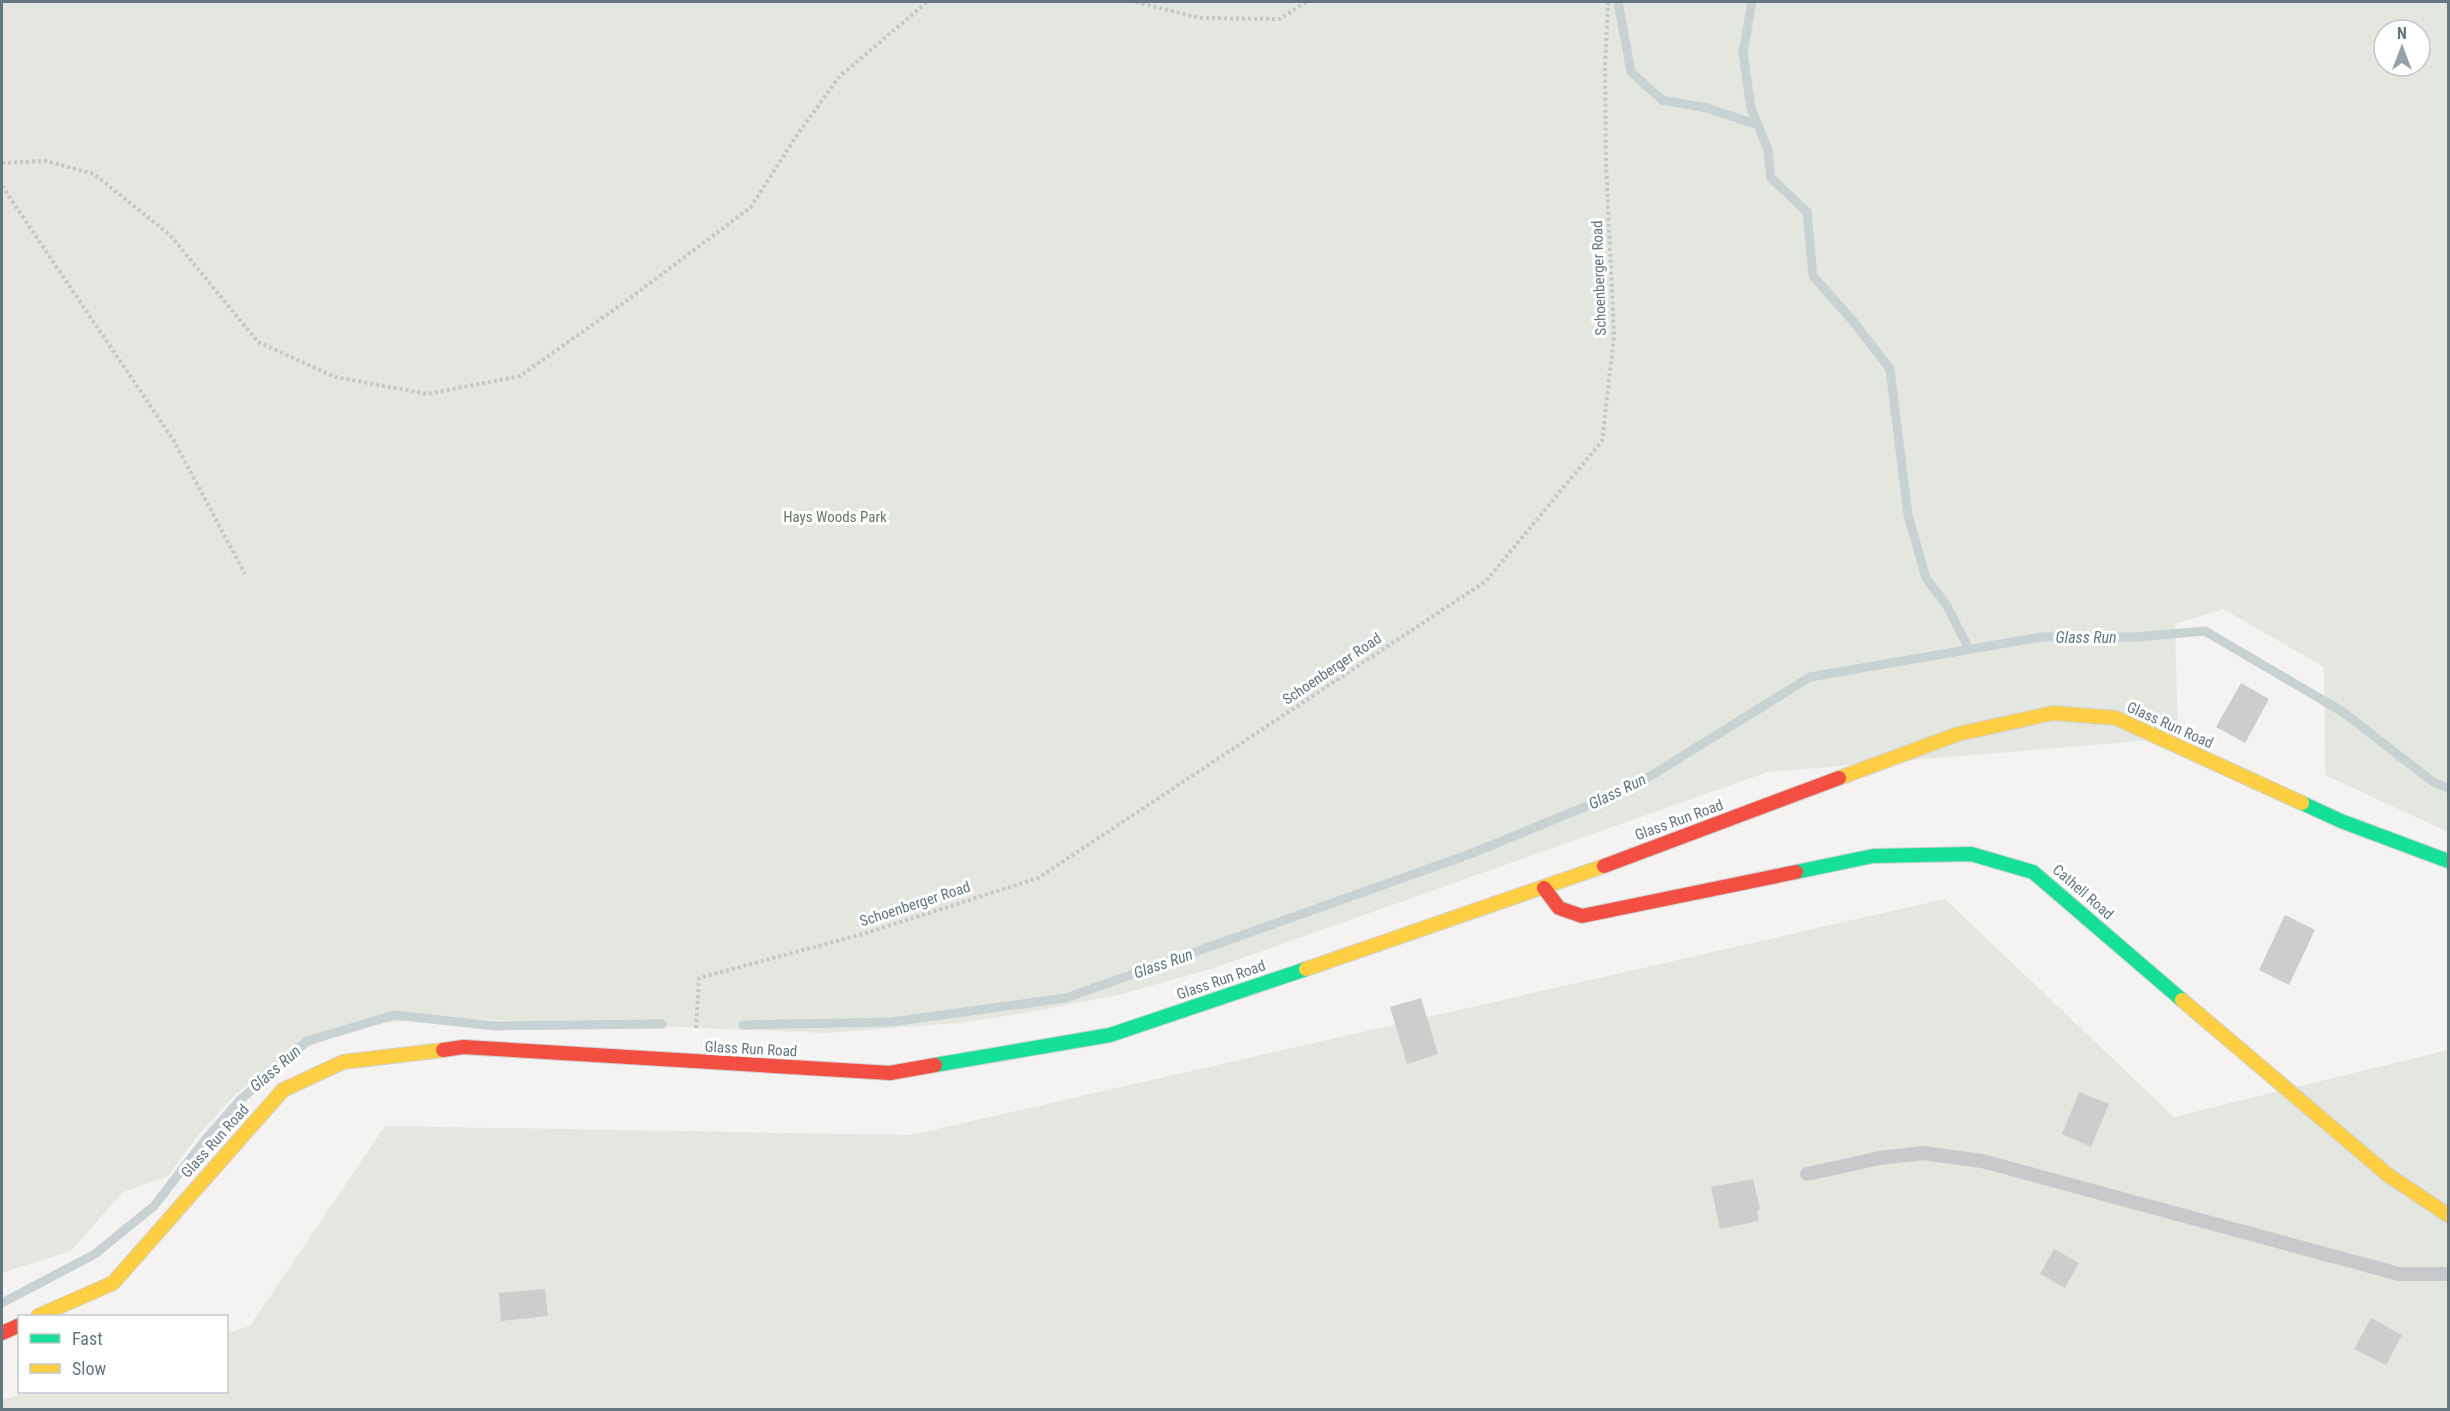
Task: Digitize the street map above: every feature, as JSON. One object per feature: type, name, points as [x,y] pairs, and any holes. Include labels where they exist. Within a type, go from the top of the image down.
[{"type":"main road","name":"Glass Run Road","points":[[42,1315],[113,1283],[283,1090],[343,1062],[463,1047],[890,1073],[1110,1035],[1544,888],[1958,734],[2053,713],[2116,718],[2341,821],[2448,861]]},
{"type":"main road","name":"Cathell Road","points":[[1544,888],[1559,908],[1582,916],[1873,856],[1971,854],[2033,872],[2388,1175],[2448,1215]]},
{"type":"main road","points":[[2,1333],[18,1326]]},
{"type":"lane","points":[[1807,1174],[1880,1158],[1923,1154],[1982,1161],[2399,1274],[2448,1274]]},
{"type":"path","points":[[2,163],[46,161],[94,174],[170,235],[258,342],[335,377],[427,394],[520,376],[629,299],[751,207],[797,135],[839,76],[927,2]]},
{"type":"path","points":[[1136,2],[1200,18],[1280,19],[1306,2]]},
{"type":"path","name":"Schoenberger Road","points":[[693,1062],[699,978],[863,934],[1038,878],[1486,581],[1602,441],[1614,336],[1606,163],[1605,68],[1608,2]]},
{"type":"path","points":[[2,186],[174,441],[245,574]]},
{"type":"green space","name":"Hays Woods Park","points":[[2,2],[2448,2],[2448,832],[2325,775],[2324,667],[2223,609],[2175,624],[2178,738],[1768,772],[1214,968],[1118,995],[1026,1013],[958,1023],[827,1033],[474,1019],[411,1020],[373,1025],[343,1033],[271,1066],[237,1093],[200,1133],[168,1176],[123,1192],[71,1251],[2,1273]]},
{"type":"green space","points":[[1945,899],[2174,1117],[2448,1050],[2448,1409],[2,1410],[2,1400],[26,1393],[228,1393],[228,1333],[250,1326],[385,1126],[911,1135]]},
{"type":"building","points":[[2241,683],[2269,699],[2245,743],[2216,727]]},
{"type":"building","points":[[2285,915],[2315,930],[2289,985],[2259,970]]},
{"type":"building","points":[[1421,998],[1438,1054],[1407,1064],[1390,1007]]},
{"type":"building","points":[[2079,1092],[2109,1104],[2091,1147],[2062,1134]]},
{"type":"building","points":[[1753,1179],[1760,1209],[1757,1210],[1759,1221],[1720,1229],[1711,1187]]},
{"type":"building","points":[[2054,1249],[2079,1263],[2065,1288],[2040,1274]]},
{"type":"building","points":[[545,1289],[548,1316],[501,1321],[499,1293]]},
{"type":"building","points":[[2371,1318],[2402,1335],[2386,1365],[2354,1349]]},
{"type":"waterway","points":[[1618,2],[1631,72],[1662,100],[1707,108],[1758,125]]},
{"type":"waterway","points":[[1752,2],[1743,53],[1751,108],[1768,150],[1771,178],[1807,212],[1813,276],[1853,321],[1890,369],[1908,515],[1926,578],[1947,606],[1969,649]]},
{"type":"waterway","name":"Glass Run","points":[[743,1025],[891,1022],[1066,998],[1470,854],[1631,788],[1810,677],[2041,637],[2136,637],[2205,631],[2343,712],[2433,782],[2448,788]]},
{"type":"waterway","name":"Glass Run","points":[[2,1303],[95,1254],[154,1206],[205,1140],[240,1100],[307,1041],[394,1015],[495,1026],[662,1024]]},
{"type":"traffic: fast","points":[[2302,803],[2341,821],[2448,861]]},
{"type":"traffic: fast","points":[[1796,872],[1873,856],[1971,854],[2033,872],[2182,1000]]},
{"type":"traffic: fast","points":[[935,1065],[1110,1035],[1306,969]]},
{"type":"traffic: slow","points":[[1839,778],[1958,734],[2053,713],[2116,718],[2302,803]]},
{"type":"traffic: slow","points":[[1306,969],[1604,866]]},
{"type":"traffic: slow","points":[[2182,1000],[2388,1175],[2448,1215]]},
{"type":"traffic: slow","points":[[40,1315],[113,1283],[283,1090],[343,1062],[443,1050]]},
{"type":"traffic: jam","points":[[1604,866],[1839,778]]},
{"type":"traffic: jam","points":[[1544,888],[1559,908],[1582,916],[1796,872]]},
{"type":"traffic: jam","points":[[443,1050],[463,1047],[890,1073],[935,1065]]},
{"type":"traffic: jam","points":[[2,1333],[18,1326]]}]
